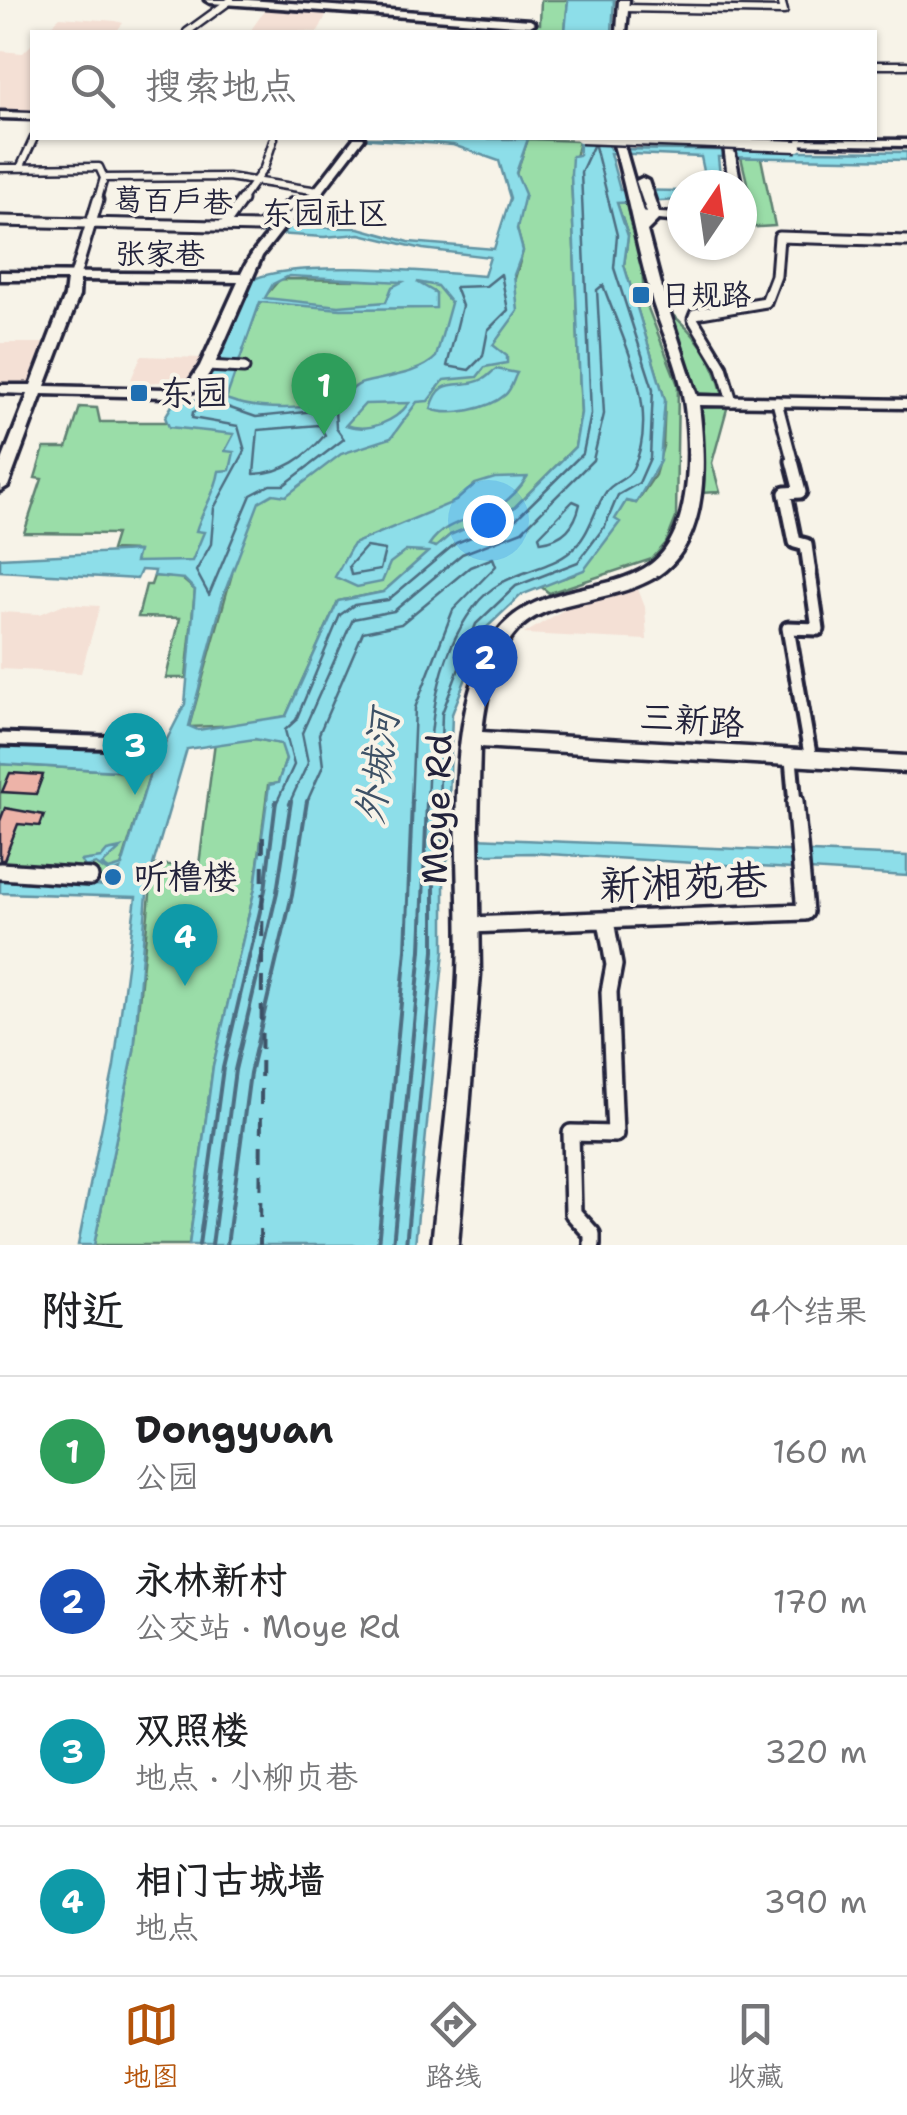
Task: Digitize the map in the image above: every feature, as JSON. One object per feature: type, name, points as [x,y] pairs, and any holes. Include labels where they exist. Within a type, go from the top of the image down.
[{"type":"main road","points":[[210,0],[530,23]]},
{"type":"main road","points":[[622,30],[624,4]]},
{"type":"main road","points":[[387,28],[393,14]]},
{"type":"main road","points":[[0,115],[30,116]]},
{"type":"main road","points":[[0,389],[166,393],[192,387],[212,366],[245,278],[275,231],[318,191],[357,140]]},
{"type":"main road","points":[[654,140],[907,145]]},
{"type":"main road","points":[[695,140],[727,142]]},
{"type":"main road","points":[[727,142],[732,170]]},
{"type":"main road","name":"Moye Rd","points":[[445,1245],[470,925],[472,739],[481,683],[509,624],[536,608],[654,570],[680,544],[691,510],[692,400],[655,288],[645,214],[625,146]]},
{"type":"main road","points":[[645,214],[667,216]]},
{"type":"main road","name":"张家巷","points":[[0,276],[74,280],[245,278]]},
{"type":"main road","points":[[0,486],[33,389],[72,296],[74,280]]},
{"type":"main road","points":[[692,400],[907,404]]},
{"type":"main road","name":"三新路","points":[[472,739],[907,764]]},
{"type":"street","points":[[359,11],[366,0]]},
{"type":"street","points":[[624,4],[784,11],[781,0]]},
{"type":"street","points":[[190,30],[229,1]]},
{"type":"street","points":[[877,65],[907,65]]},
{"type":"street","points":[[20,168],[33,140]]},
{"type":"street","points":[[225,224],[255,182],[273,140]]},
{"type":"street","points":[[0,168],[99,167],[104,178],[74,280]]},
{"type":"street","points":[[104,178],[228,176],[318,191]]},
{"type":"street","name":"葛百户巷","points":[[0,220],[259,227],[293,203],[303,206]]},
{"type":"street","points":[[732,401],[722,367],[694,319],[696,314],[766,302],[776,276],[779,237],[907,242]]},
{"type":"street","points":[[212,366],[242,368]]},
{"type":"street","name":"新湘苑巷","points":[[470,925],[805,912],[796,850],[801,759],[788,628],[818,629],[806,545],[796,542],[784,493],[800,492],[777,402]]},
{"type":"street","points":[[0,739],[123,742]]},
{"type":"street","points":[[0,871],[90,878]]},
{"type":"street","points":[[592,1245],[592,1234],[573,1213],[571,1133],[614,1134],[609,992],[614,965],[606,920]]},
{"type":"shaded area","points":[[269,4],[328,11],[319,30],[251,30]]},
{"type":"shaded area","points":[[60,17],[123,23],[118,30],[46,30]]},
{"type":"shaded area","points":[[30,46],[30,110],[0,112],[0,51],[23,53]]},
{"type":"shaded area","points":[[0,343],[50,343],[35,383],[0,383]]},
{"type":"shaded area","points":[[141,356],[202,358],[195,374],[186,380],[129,384]]},
{"type":"shaded area","points":[[638,589],[645,607],[647,640],[524,634],[570,606]]},
{"type":"shaded area","points":[[64,604],[100,606],[81,673],[0,669],[0,612],[40,614]]},
{"type":"green space","points":[[541,0],[568,0],[565,30],[518,30],[518,23],[540,24]]},
{"type":"green space","points":[[528,140],[579,141],[571,174],[581,413],[575,447],[510,512],[450,535],[383,592],[338,601],[286,716],[245,725],[189,727],[232,574],[183,563],[134,562],[137,551],[111,550],[116,534],[24,533],[42,479],[35,478],[44,448],[67,448],[80,407],[97,408],[100,422],[165,422],[226,396],[260,302],[280,279],[514,282],[523,251],[517,229],[521,186],[516,174]]},
{"type":"green space","points":[[741,157],[761,158],[775,226],[757,227],[757,170],[744,170]]},
{"type":"green space","points":[[625,200],[642,266],[644,298],[678,385],[676,518],[666,543],[652,559],[549,593],[539,585],[574,575],[626,501],[636,503],[655,475],[663,446],[665,400],[624,265],[628,236],[617,203]]},
{"type":"green space","points":[[668,311],[703,348],[723,395],[699,393]]},
{"type":"green space","points":[[708,405],[728,405],[712,463],[720,492],[699,493],[699,411]]},
{"type":"green space","points":[[154,576],[181,578],[195,590],[186,678],[166,678],[180,618],[138,617],[146,585],[151,585]]},
{"type":"green space","points":[[255,739],[282,744],[286,759],[278,783],[268,785],[255,888],[213,1066],[189,1245],[94,1245],[134,1051],[153,865],[199,865],[215,742]]},
{"type":"green space","points":[[0,764],[150,773],[116,883],[0,867]]},
{"type":"water","points":[[568,0],[614,0],[612,30],[565,30]]},
{"type":"water","name":"外城河","points":[[387,140],[528,140],[516,173],[525,194],[517,229],[523,251],[514,275],[518,311],[493,345],[507,356],[507,363],[485,367],[477,377],[444,380],[428,401],[417,402],[391,438],[341,454],[286,496],[273,494],[259,502],[224,594],[189,726],[198,730],[286,716],[338,601],[383,592],[428,552],[406,551],[390,563],[382,582],[357,587],[335,577],[353,544],[456,501],[475,484],[495,478],[527,477],[502,504],[439,534],[429,545],[436,547],[450,535],[514,508],[575,447],[581,413],[571,174],[572,156],[579,155],[579,140],[607,140],[610,149],[907,152],[907,160],[718,157],[719,170],[704,170],[701,157],[610,153],[620,190],[667,191],[667,201],[617,203],[628,236],[624,265],[665,400],[660,461],[636,503],[626,501],[615,519],[620,522],[584,570],[521,595],[485,629],[452,714],[448,830],[452,837],[907,856],[907,876],[533,853],[450,855],[444,865],[444,951],[415,1245],[189,1245],[213,1066],[255,888],[269,785],[278,783],[286,759],[281,744],[255,739],[187,749],[148,882],[134,1051],[94,1245],[78,1245],[114,1066],[136,897],[0,893],[0,875],[114,887],[120,870],[111,874],[96,864],[85,867],[81,861],[101,858],[107,851],[121,848],[102,865],[109,870],[122,866],[150,773],[0,764],[0,746],[148,748],[165,743],[185,704],[195,590],[184,579],[154,576],[155,571],[141,570],[137,579],[0,571],[0,558],[138,551],[135,562],[192,561],[204,532],[196,531],[219,471],[230,470],[234,452],[225,451],[234,434],[169,427],[165,417],[173,404],[200,399],[254,279],[274,273],[332,268],[484,276],[490,257],[423,249],[360,234],[324,237],[159,227],[0,227],[0,223],[359,228],[409,242],[494,249],[510,198],[499,161],[453,145]],"holes":[[[289,276],[402,282],[392,287],[386,302],[339,306],[265,298],[273,284]],[[417,282],[437,286],[451,303],[436,357],[429,363],[360,384],[343,396],[316,405],[269,408],[226,399],[260,302],[341,309],[436,308],[436,293]],[[409,403],[396,416],[363,428],[346,425],[365,404]]]},
{"type":"water","points":[[496,369],[517,373],[509,390],[498,400],[459,412],[431,409],[446,386],[475,382]]},
{"type":"building","points":[[10,773],[43,775],[36,794],[2,792]]},
{"type":"building","points":[[5,808],[44,815],[40,826],[18,824],[4,860],[0,860],[0,821]]},
{"type":"ferry route","points":[[260,1245],[263,830]]},
{"type":"place","name":"日规路","points":[[641,295]]},
{"type":"place","name":"东园","points":[[139,393]]},
{"type":"place","name":"Dongyuan","points":[[324,435]]},
{"type":"place","name":"永林新村","points":[[485,707]]},
{"type":"place","name":"双照楼","points":[[135,795]]},
{"type":"place","name":"听橹楼","points":[[113,877]]},
{"type":"place","name":"相门古城墙","points":[[185,986]]},
{"type":"district","name":"东园社区","points":[[325,213]]}]
